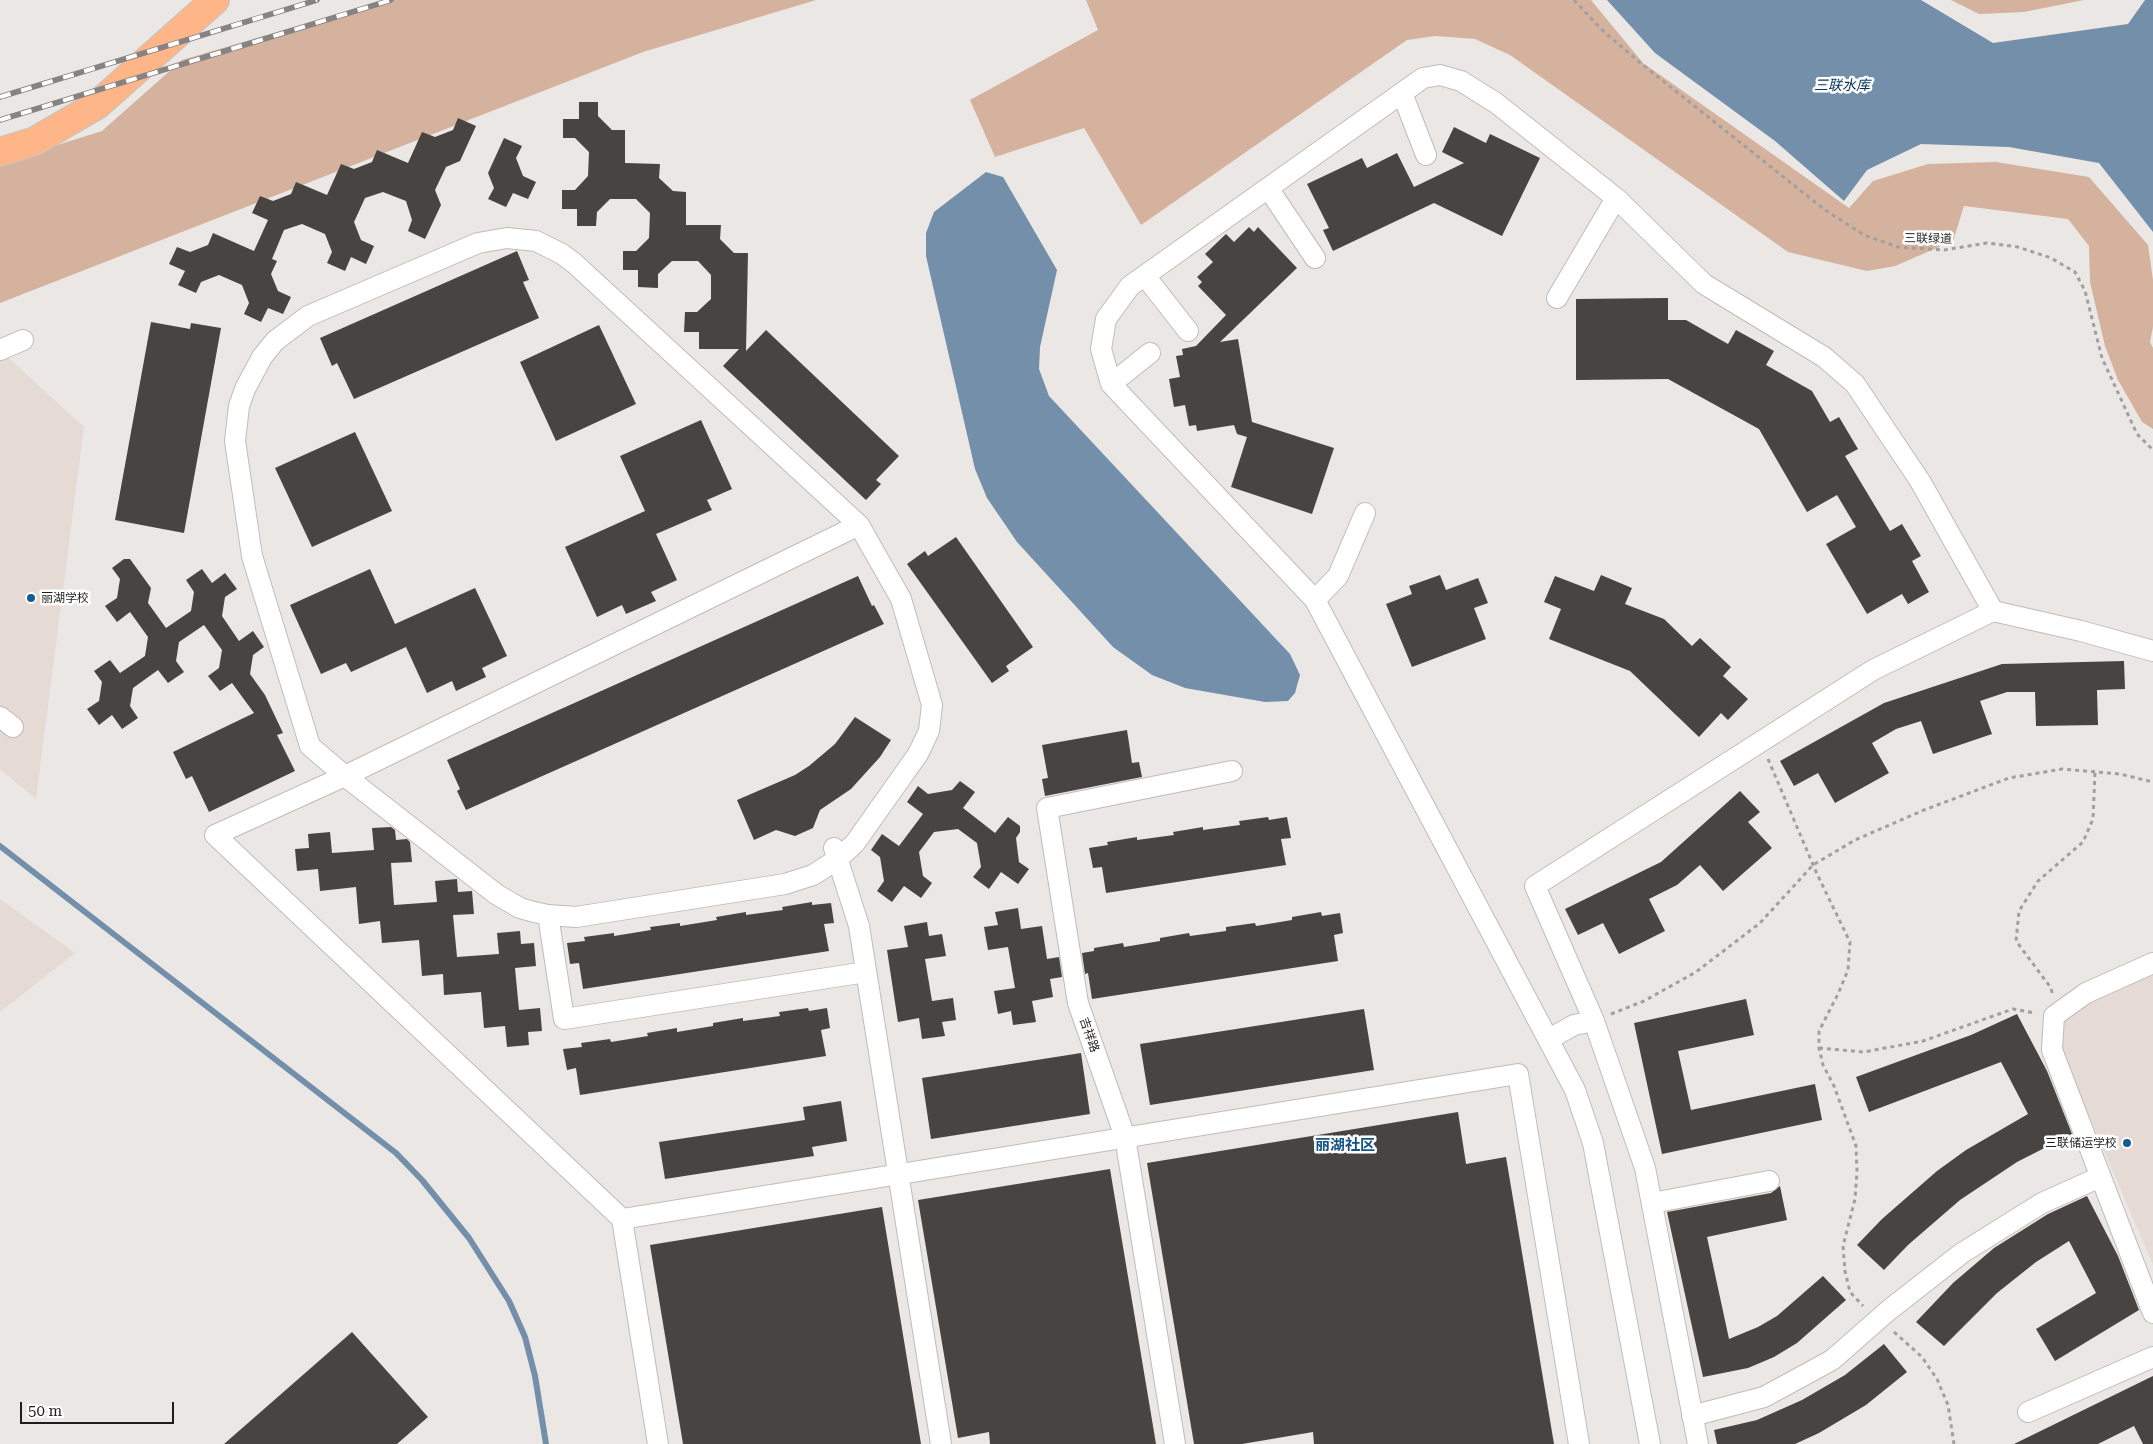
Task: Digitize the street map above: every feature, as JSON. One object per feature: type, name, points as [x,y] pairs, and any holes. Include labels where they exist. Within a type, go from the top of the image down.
[{"type":"highway","points":[[0,152],[35,141],[96,105],[215,0]]},
{"type":"street","points":[[1650,1444],[1593,1143],[1574,1090],[1549,1039],[1315,600],[1111,384],[1101,349],[1106,318],[1130,286],[1423,78],[1440,75],[1462,81],[1496,103],[1616,198],[1704,284],[1824,357],[1855,384],[1920,481],[1993,611]]},
{"type":"street","points":[[1402,93],[1426,155]]},
{"type":"street","points":[[1268,188],[1315,258]]},
{"type":"street","points":[[1557,298],[1616,198]]},
{"type":"street","points":[[507,238],[536,241],[562,254],[574,263],[859,525],[901,599],[932,705],[929,730],[918,754],[870,825],[855,843],[836,853],[813,874],[785,884],[576,917],[548,916],[520,908],[496,894],[345,776],[310,746],[252,556],[235,441],[240,406],[252,372],[275,341],[308,316],[478,244],[507,238]]},
{"type":"street","points":[[1145,276],[1188,331]]},
{"type":"street","points":[[0,350],[23,340]]},
{"type":"street","points":[[1111,384],[1150,353]]},
{"type":"street","points":[[1315,600],[1338,576],[1365,514]]},
{"type":"street","points":[[658,1444],[622,1219],[215,835],[345,776],[859,525]]},
{"type":"street","points":[[1698,1444],[1645,1168],[1594,1021],[1535,886],[1873,670],[1993,611],[2081,630],[2153,651]]},
{"type":"street","name":"吉祥路","points":[[1175,1444],[1125,1137],[1078,1003],[1047,808],[1232,772]]},
{"type":"street","points":[[836,853],[858,926],[941,1444]]},
{"type":"street","points":[[548,916],[564,1019],[866,972]]},
{"type":"street","points":[[2153,963],[2086,993],[2054,1016],[2052,1050],[2153,1313]]},
{"type":"street","points":[[1549,1039],[1574,1025],[1594,1021]]},
{"type":"street","points":[[622,1219],[1518,1074],[1579,1444]]},
{"type":"street","points":[[1692,1416],[1764,1397],[1832,1360],[1878,1320],[1962,1253],[2042,1202],[2100,1177]]},
{"type":"street","points":[[1652,1203],[1769,1181]]},
{"type":"street","points":[[2028,1412],[2153,1357]]},
{"type":"path","name":"三联绿道","points":[[1574,0],[1602,30],[1638,61],[1825,210],[1864,235],[1898,247],[1944,250],[1987,244],[2018,246],[2051,258],[2075,272],[2085,291],[2102,358],[2137,434],[2153,450]]},
{"type":"path","points":[[1760,741],[1813,865],[1850,942],[1848,970],[1838,994],[1818,1030],[1818,1048],[1823,1065],[1834,1086],[1856,1146],[1858,1171],[1855,1199],[1843,1246],[1845,1272],[1850,1292],[1878,1320],[1903,1339],[1922,1358],[1937,1379],[1948,1405],[1954,1444]]},
{"type":"path","points":[[1594,1021],[1644,1001],[1696,972],[1760,923],[1813,865],[1855,840],[1924,810],[2009,778],[2062,769],[2120,774],[2153,782]]},
{"type":"path","points":[[1818,1048],[1864,1052],[1923,1041],[2013,1009],[2054,1016],[2051,988],[2016,941],[2019,911],[2038,881],[2083,842],[2093,819],[2095,772]]},
{"type":"shaded area","points":[[386,0],[816,0],[643,52],[0,303],[0,163],[102,131],[182,60]]},
{"type":"shaded area","points":[[1086,0],[1591,0],[1643,63],[1849,208],[1873,181],[1928,164],[1996,162],[2089,177],[2148,245],[2153,280],[2153,327],[2150,342],[2153,348],[2153,429],[2142,422],[2118,380],[2105,346],[2090,282],[2089,246],[2068,219],[1964,206],[1953,241],[1895,266],[1867,271],[1788,252],[1510,55],[1475,39],[1435,36],[1407,40],[1141,225],[1084,128],[995,157],[970,100],[1098,30]]},
{"type":"shaded area","points":[[1951,0],[2084,0],[2024,12],[1979,14]]},
{"type":"shaded area","name":"丽湖学校","points":[[0,350],[84,427],[36,799],[0,769]]},
{"type":"shaded area","points":[[0,899],[75,953],[0,1012]]},
{"type":"shaded area","name":"三联储运学校","points":[[2153,974],[2153,1265],[2048,1020]]},
{"type":"water","name":"三联水库","points":[[1607,0],[1921,0],[1993,43],[2128,24],[2145,0],[2153,0],[2153,232],[2099,163],[2009,147],[1921,144],[1867,170],[1844,201],[1775,141],[1655,53]]},
{"type":"water","points":[[986,172],[1003,177],[1057,270],[1040,347],[1039,369],[1049,396],[1290,654],[1300,675],[1295,693],[1288,701],[1265,702],[1185,688],[1152,675],[1113,647],[1017,542],[987,498],[975,469],[926,256],[926,233],[934,212]]},
{"type":"building","points":[[579,102],[598,102],[598,116],[612,130],[625,130],[625,163],[660,164],[659,178],[673,191],[686,192],[686,225],[721,225],[720,239],[734,253],[748,253],[746,351],[766,330],[899,456],[876,480],[881,484],[866,500],[723,366],[739,349],[699,349],[699,332],[684,332],[685,312],[697,312],[711,299],[711,275],[698,261],[672,261],[658,274],[658,288],[638,287],[638,270],[623,270],[623,251],[636,251],[649,238],[650,213],[636,199],[610,199],[597,212],[596,226],[577,226],[577,209],[562,209],[562,190],[575,190],[588,176],[589,152],[575,138],[563,138],[563,119],[579,119]]},
{"type":"building","points":[[458,118],[476,126],[460,161],[446,167],[435,190],[441,205],[425,239],[408,231],[412,220],[406,201],[383,192],[365,198],[354,222],[361,240],[374,246],[366,264],[351,257],[345,271],[327,263],[332,252],[325,234],[302,224],[284,230],[272,259],[277,261],[271,274],[278,291],[291,297],[283,314],[268,308],[261,322],[244,314],[249,303],[242,285],[219,275],[201,282],[196,293],[178,285],[185,271],[169,264],[177,247],[190,252],[208,245],[213,233],[254,251],[268,220],[252,213],[260,196],[273,201],[291,194],[296,182],[327,195],[341,164],[354,169],[372,162],[377,150],[408,163],[422,132],[435,137],[453,130]]},
{"type":"building","points":[[1454,127],[1486,143],[1490,134],[1540,158],[1502,236],[1434,203],[1333,251],[1323,230],[1329,228],[1307,184],[1362,158],[1367,168],[1397,153],[1414,187],[1464,163],[1442,152]]},
{"type":"building","points":[[504,138],[522,146],[516,158],[523,176],[536,182],[528,199],[513,193],[506,207],[488,199],[494,188],[488,173]]},
{"type":"building","points":[[1249,227],[1254,232],[1258,227],[1297,268],[1220,342],[1238,339],[1252,422],[1334,448],[1312,514],[1231,487],[1247,437],[1237,434],[1234,425],[1197,431],[1196,425],[1189,426],[1185,405],[1174,407],[1169,379],[1180,377],[1176,356],[1183,355],[1182,349],[1196,346],[1226,315],[1198,286],[1202,282],[1197,277],[1213,262],[1205,254],[1226,234],[1234,242]]},
{"type":"building","points":[[517,251],[529,280],[523,282],[539,318],[354,399],[337,363],[332,366],[320,338]]},
{"type":"building","points":[[1668,298],[1668,320],[1686,320],[1728,344],[1736,330],[1774,351],[1766,365],[1812,391],[1830,422],[1839,417],[1858,449],[1845,456],[1890,531],[1902,524],[1921,556],[1912,561],[1929,592],[1908,604],[1902,594],[1867,614],[1826,544],[1856,527],[1837,495],[1807,512],[1759,429],[1668,379],[1576,380],[1576,299]]},
{"type":"building","points":[[151,322],[190,329],[191,323],[221,328],[184,533],[115,520]]},
{"type":"building","points":[[599,325],[636,404],[556,441],[520,362]]},
{"type":"building","points":[[701,420],[732,489],[707,500],[712,510],[656,534],[677,580],[651,592],[656,601],[626,614],[622,605],[597,617],[565,547],[645,511],[620,456]]},
{"type":"building","points":[[355,432],[392,511],[312,547],[275,468]]},
{"type":"building","points":[[956,537],[1033,647],[1006,666],[1009,671],[992,683],[907,564],[925,551],[928,556]]},
{"type":"building","points":[[124,559],[130,559],[151,588],[148,603],[166,628],[191,611],[194,592],[186,580],[202,569],[212,583],[225,573],[237,589],[225,597],[222,616],[239,641],[253,631],[264,647],[253,655],[250,674],[265,695],[283,733],[277,735],[295,771],[209,812],[192,776],[186,779],[173,752],[254,713],[232,683],[220,691],[208,676],[219,668],[222,650],[204,625],[179,642],[176,661],[184,672],[168,683],[158,670],[133,688],[130,706],[138,718],[122,729],[112,715],[99,725],[87,709],[99,701],[102,682],[94,671],[110,660],[120,673],[145,656],[148,637],[130,612],[117,622],[105,606],[117,598],[120,579],[112,568]]},
{"type":"building","points":[[370,569],[395,624],[475,588],[507,656],[482,668],[486,677],[456,691],[452,681],[427,693],[406,647],[351,672],[346,663],[321,674],[290,605]]},
{"type":"building","points":[[1440,575],[1446,590],[1478,578],[1488,603],[1474,608],[1486,639],[1412,667],[1386,604],[1412,594],[1409,586]]},
{"type":"building","points":[[1601,575],[1632,588],[1625,604],[1664,619],[1692,646],[1700,638],[1731,667],[1723,676],[1748,699],[1728,720],[1721,713],[1699,737],[1630,671],[1549,639],[1561,609],[1544,602],[1555,576],[1594,591]]},
{"type":"building","points":[[858,576],[872,606],[874,605],[884,624],[466,810],[457,791],[460,789],[447,760]]},
{"type":"building","points":[[2124,661],[2125,689],[2097,690],[2098,725],[2036,726],[2035,692],[2007,692],[1980,701],[1992,734],[1933,754],[1921,721],[1896,729],[1872,743],[1889,773],[1835,803],[1818,773],[1794,786],[1780,761],[1884,703],[2002,664]]},
{"type":"building","points":[[855,717],[891,740],[880,757],[851,789],[820,810],[813,828],[795,836],[776,830],[754,840],[737,800],[795,775],[809,766],[835,744]]},
{"type":"building","points":[[1127,730],[1132,763],[1139,762],[1142,777],[1045,796],[1042,779],[1048,778],[1042,745]]},
{"type":"building","points":[[960,781],[975,792],[963,808],[995,833],[1008,817],[1020,826],[1020,832],[1016,838],[1019,862],[1029,869],[1018,884],[1001,872],[989,889],[973,877],[981,867],[977,843],[958,829],[934,832],[919,852],[923,876],[932,883],[921,898],[904,886],[892,902],[877,891],[884,881],[880,857],[871,850],[882,834],[899,846],[923,814],[907,802],[918,786],[928,794],[952,790]]},
{"type":"building","points":[[1740,791],[1760,812],[1748,822],[1772,848],[1723,891],[1700,865],[1677,885],[1649,899],[1665,931],[1619,954],[1603,923],[1578,935],[1565,909],[1661,862]]},
{"type":"building","points":[[1268,817],[1269,820],[1287,817],[1291,838],[1281,839],[1286,865],[1106,893],[1102,867],[1093,868],[1089,848],[1108,845],[1107,842],[1137,837],[1137,840],[1174,835],[1173,832],[1203,827],[1203,830],[1240,825],[1239,821]]},
{"type":"building","points":[[391,827],[395,830],[396,840],[407,839],[410,842],[412,862],[391,863],[394,905],[437,902],[435,881],[457,879],[458,892],[472,891],[474,914],[453,915],[457,957],[499,954],[497,933],[520,931],[521,944],[534,943],[536,966],[515,968],[519,1010],[540,1008],[542,1031],[528,1032],[529,1045],[507,1047],[505,1026],[484,1028],[481,992],[444,995],[443,974],[422,976],[419,940],[382,943],[380,921],[359,924],[356,887],[320,891],[318,869],[297,871],[295,849],[309,848],[308,834],[330,832],[332,853],[374,850],[372,828]]},
{"type":"building","points":[[812,902],[812,905],[831,903],[834,923],[824,924],[829,951],[583,989],[579,963],[570,964],[567,943],[585,941],[584,937],[614,933],[614,936],[651,930],[650,927],[680,923],[680,926],[717,920],[716,917],[746,912],[746,915],[783,910],[782,907]]},
{"type":"building","points":[[1018,908],[1021,929],[1042,926],[1047,959],[1059,957],[1062,977],[1050,979],[1053,997],[1032,1001],[1036,1022],[1013,1025],[1011,1011],[998,1014],[994,991],[1015,988],[1008,947],[988,950],[984,927],[998,925],[995,912]]},
{"type":"building","points":[[1321,912],[1322,916],[1340,913],[1343,933],[1334,935],[1338,961],[1092,999],[1088,973],[1085,974],[1082,953],[1094,951],[1094,948],[1123,943],[1124,947],[1160,941],[1160,938],[1189,933],[1190,936],[1226,931],[1226,927],[1255,923],[1256,926],[1292,920],[1292,917]]},
{"type":"building","points":[[927,922],[929,936],[942,934],[946,956],[925,959],[932,1001],[953,998],[956,1020],[942,1022],[945,1036],[922,1039],[919,1018],[898,1022],[887,950],[908,947],[904,926]]},
{"type":"building","points":[[1746,999],[1754,1035],[1678,1051],[1691,1110],[1815,1084],[1822,1120],[1662,1154],[1634,1023]]},
{"type":"building","points":[[808,1008],[809,1011],[827,1008],[830,1028],[821,1030],[826,1056],[580,1095],[576,1068],[567,1070],[563,1049],[582,1047],[581,1043],[610,1039],[611,1042],[648,1036],[647,1033],[677,1028],[677,1032],[713,1026],[713,1023],[743,1018],[743,1021],[780,1016],[779,1012]]},
{"type":"building","points":[[1364,1009],[1374,1070],[1150,1105],[1140,1044]]},
{"type":"building","points":[[2017,1014],[2047,1071],[2072,1134],[2017,1162],[1960,1200],[1908,1245],[1884,1270],[1857,1245],[1882,1219],[1937,1171],[1966,1150],[2028,1114],[2001,1062],[1869,1112],[1856,1077],[1971,1035]]},
{"type":"building","points":[[1081,1053],[1090,1114],[931,1139],[922,1078]]},
{"type":"building","points":[[841,1101],[847,1141],[812,1147],[814,1156],[665,1179],[659,1142],[805,1120],[803,1107]]},
{"type":"building","points":[[1458,1112],[1466,1164],[1506,1157],[1554,1444],[1314,1444],[1313,1432],[1242,1444],[1194,1444],[1147,1163]]},
{"type":"building","points":[[1110,1169],[1156,1444],[990,1444],[989,1432],[958,1438],[918,1200]]},
{"type":"building","points":[[1780,1186],[1787,1220],[1707,1237],[1729,1339],[1758,1327],[1777,1316],[1823,1276],[1846,1300],[1797,1343],[1774,1357],[1748,1368],[1703,1377],[1667,1212],[1771,1193]]},
{"type":"building","points":[[2087,1196],[2118,1256],[2139,1310],[2055,1361],[2036,1329],[2096,1293],[2069,1241],[2036,1262],[1997,1293],[1944,1346],[1916,1322],[1953,1283],[1994,1248],[2048,1214]]},
{"type":"building","points":[[882,1207],[921,1444],[683,1444],[650,1245]]},
{"type":"building","points":[[352,1332],[428,1417],[397,1444],[224,1444]]},
{"type":"building","points":[[1884,1344],[1907,1372],[1866,1405],[1819,1433],[1795,1444],[1717,1444],[1714,1430],[1757,1420],[1802,1400],[1845,1375]]},
{"type":"building","points":[[2153,1376],[2153,1444],[2143,1444],[2134,1426],[2098,1444],[2014,1444]]},
{"type":"waterway","points":[[0,846],[396,1153],[422,1180],[469,1238],[509,1301],[525,1337],[535,1376],[546,1444]]},
{"type":"railway","points":[[0,97],[317,0]]},
{"type":"railway","points":[[0,120],[391,0]]},
{"type":"place","name":"丽湖学校","points":[[31,598]]},
{"type":"place","name":"三联储运学校","points":[[2127,1143]]},
{"type":"district","name":"丽湖社区","points":[[1345,1146]]}]
